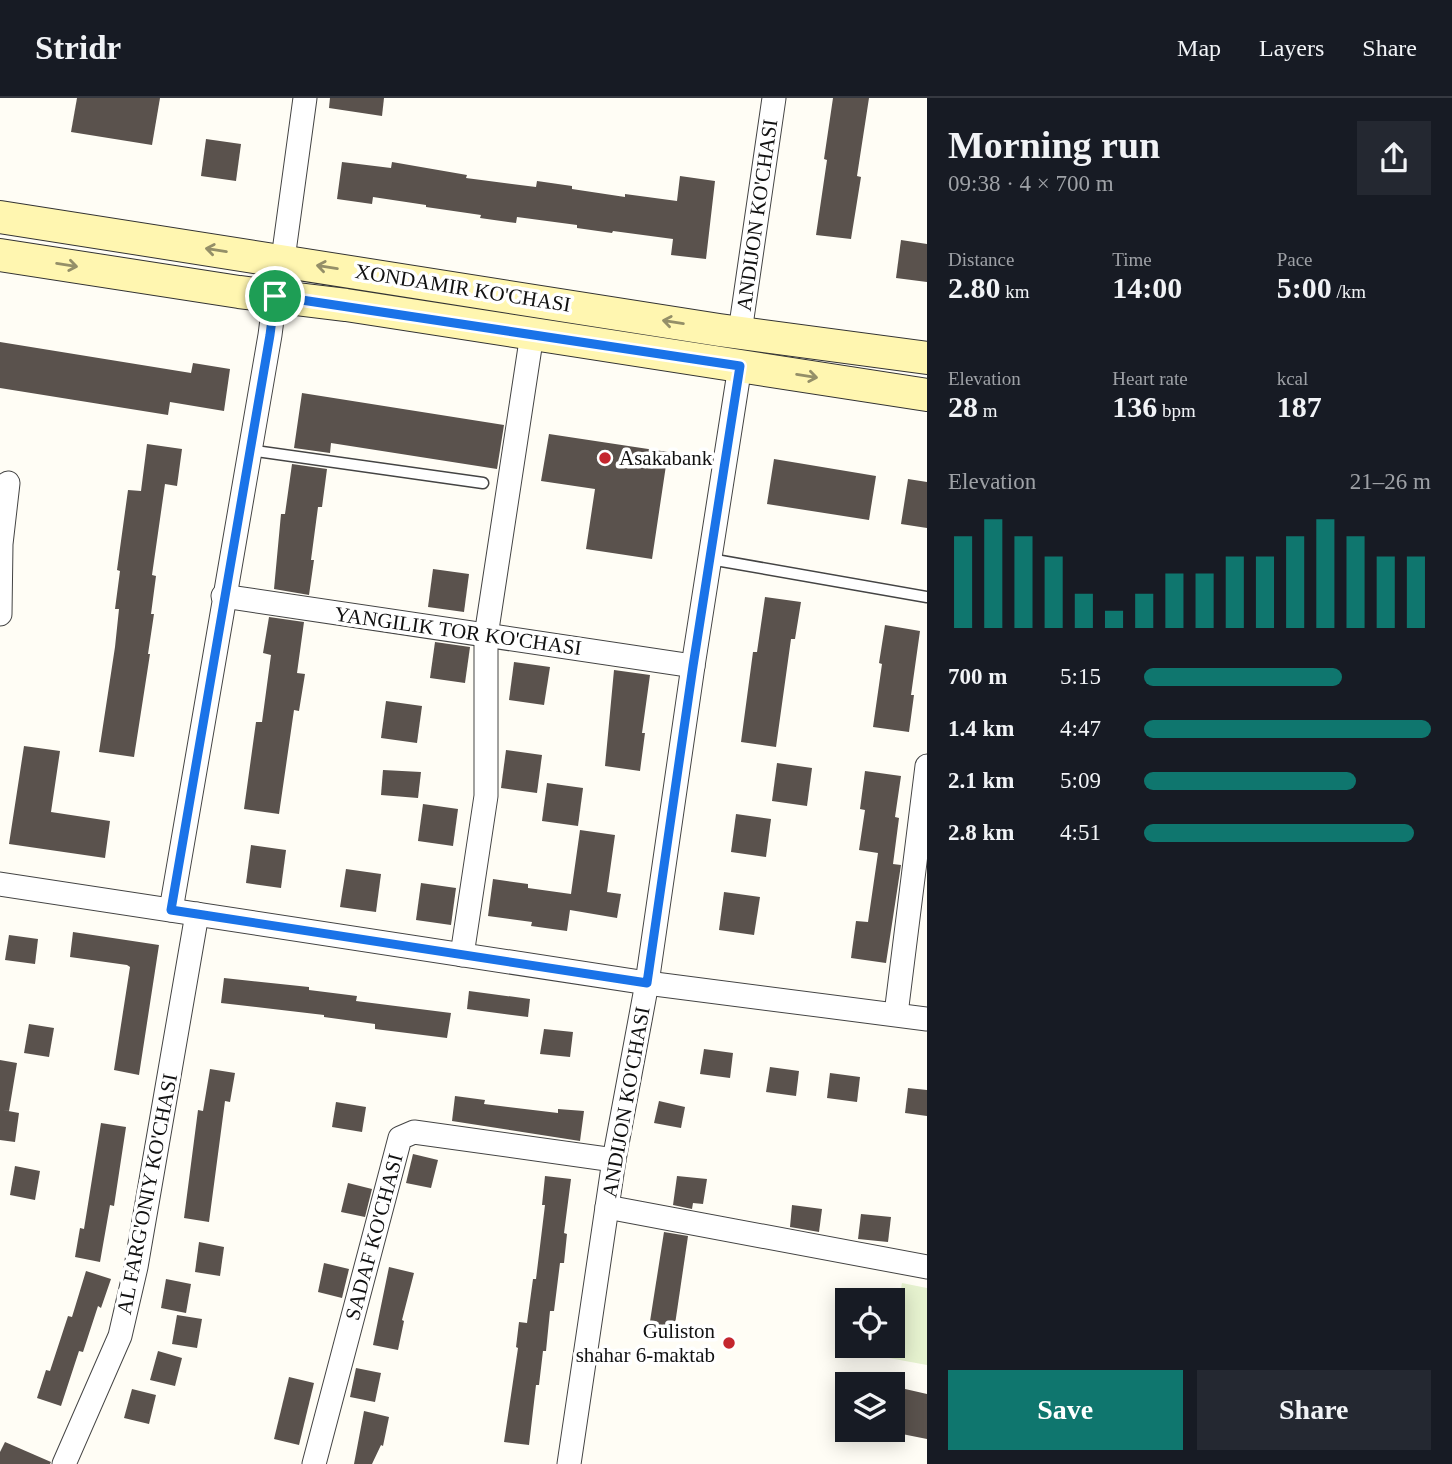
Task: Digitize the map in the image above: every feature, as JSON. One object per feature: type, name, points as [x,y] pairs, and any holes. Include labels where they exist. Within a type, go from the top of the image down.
[{"type":"main road","name":"XONDAMIR KO'CHASI","points":[[0,217],[740,332],[927,358]]},
{"type":"main road","name":"XONDAMIR KO'CHASI","points":[[0,255],[927,395]]},
{"type":"street","points":[[283,260],[305,98]]},
{"type":"street","name":"ANDIJON KO'CHASI","points":[[740,332],[774,98]]},
{"type":"street","points":[[171,910],[275,296]]},
{"type":"street","points":[[462,955],[486,796],[486,636],[532,334]]},
{"type":"street","name":"ANDIJON KO'CHASI","points":[[569,1464],[614,1160],[647,983],[740,366]]},
{"type":"street","points":[[0,614],[1,544],[8,484]]},
{"type":"street","name":"YANGILIK TOR KO'CHASI","points":[[223,596],[693,666]]},
{"type":"street","points":[[896,1014],[927,766]]},
{"type":"street","points":[[0,886],[647,983],[927,1019]]},
{"type":"street","name":"AL FARG'ONIY KO'CHASI","points":[[64,1464],[120,1336],[136,1267],[197,914]]},
{"type":"street","name":"SADAF KO'CHASI","points":[[314,1464],[400,1138],[414,1132],[614,1160]]},
{"type":"street","points":[[607,1207],[927,1267]]},
{"type":"lane","points":[[249,450],[483,483]]},
{"type":"lane","points":[[710,559],[927,597]]},
{"type":"green space","points":[[902,1283],[927,1288],[927,1365],[889,1358],[905,1358],[905,1288],[901,1288]]},
{"type":"building","points":[[77,98],[160,98],[152,145],[71,132]]},
{"type":"building","points":[[330,98],[384,98],[382,116],[329,108]]},
{"type":"building","points":[[833,98],[869,98],[851,239],[816,235]]},
{"type":"building","points":[[206,139],[241,144],[236,181],[201,176]]},
{"type":"building","points":[[342,162],[391,168],[392,162],[467,175],[466,178],[536,187],[537,181],[625,197],[625,194],[677,201],[680,176],[715,181],[706,259],[671,255],[673,239],[612,233],[517,217],[516,223],[480,218],[481,215],[373,197],[372,204],[337,199]]},
{"type":"building","points":[[901,240],[927,244],[927,282],[896,278]]},
{"type":"building","points":[[0,342],[191,373],[193,363],[230,369],[224,411],[170,402],[168,415],[0,388]]},
{"type":"building","points":[[302,393],[504,425],[497,469],[331,443],[330,453],[294,448]]},
{"type":"building","points":[[549,434],[668,452],[652,559],[586,549],[595,489],[541,481]]},
{"type":"building","points":[[147,444],[182,449],[177,486],[165,484],[152,575],[156,576],[150,654],[134,757],[99,752],[115,647],[119,609],[115,609],[120,571],[117,570],[128,490],[141,491]]},
{"type":"building","points":[[774,459],[876,476],[869,520],[767,504]]},
{"type":"building","points":[[292,464],[327,469],[322,507],[318,507],[309,595],[274,589],[281,514],[285,514]]},
{"type":"building","points":[[908,479],[927,482],[927,528],[901,524]]},
{"type":"building","points":[[433,569],[469,574],[464,612],[428,607]]},
{"type":"building","points":[[765,597],[801,602],[795,639],[791,639],[776,747],[741,742],[753,652],[757,652]]},
{"type":"building","points":[[269,617],[304,622],[297,673],[305,674],[299,711],[294,710],[279,814],[244,809],[256,722],[262,722],[271,655],[263,653]]},
{"type":"building","points":[[885,625],[920,631],[909,732],[873,727]]},
{"type":"building","points":[[435,642],[470,647],[465,683],[430,678]]},
{"type":"building","points":[[514,662],[550,667],[544,705],[509,700]]},
{"type":"building","points":[[614,670],[650,675],[640,771],[605,766]]},
{"type":"building","points":[[386,701],[422,706],[417,743],[381,738]]},
{"type":"building","points":[[24,746],[60,751],[51,812],[110,821],[105,858],[9,844]]},
{"type":"building","points":[[506,750],[542,755],[537,793],[501,788]]},
{"type":"building","points":[[777,763],[812,768],[807,806],[772,801]]},
{"type":"building","points":[[383,770],[421,772],[418,798],[381,795]]},
{"type":"building","points":[[865,771],[901,776],[895,817],[899,818],[893,864],[901,865],[886,963],[851,958],[856,921],[868,922],[878,853],[859,850],[865,810],[860,809]]},
{"type":"building","points":[[547,783],[583,788],[578,826],[542,821]]},
{"type":"building","points":[[423,804],[458,809],[453,846],[418,841]]},
{"type":"building","points":[[736,814],[771,819],[766,857],[731,852]]},
{"type":"building","points":[[580,830],[615,835],[607,892],[621,894],[617,918],[570,910],[567,931],[531,926],[532,922],[488,916],[493,879],[528,884],[528,888],[571,894]]},
{"type":"building","points":[[251,845],[286,850],[281,888],[246,883]]},
{"type":"building","points":[[346,869],[381,874],[376,912],[340,907]]},
{"type":"building","points":[[421,883],[456,888],[451,925],[416,920]]},
{"type":"building","points":[[724,892],[760,897],[754,935],[719,930]]},
{"type":"building","points":[[73,932],[159,945],[139,1075],[114,1070],[130,967],[70,957]]},
{"type":"building","points":[[9,935],[38,939],[35,964],[5,960]]},
{"type":"building","points":[[224,978],[309,987],[309,990],[357,996],[356,1001],[451,1013],[447,1038],[375,1029],[375,1024],[324,1015],[221,1003]]},
{"type":"building","points":[[469,991],[530,999],[528,1017],[467,1009]]},
{"type":"building","points":[[29,1024],[54,1028],[49,1057],[24,1053]]},
{"type":"building","points":[[544,1029],[573,1032],[570,1057],[540,1054]]},
{"type":"building","points":[[704,1049],[733,1053],[730,1078],[700,1074]]},
{"type":"building","points":[[0,1060],[17,1063],[9,1111],[3,1110],[19,1113],[15,1142],[0,1140]]},
{"type":"building","points":[[770,1067],[799,1071],[796,1096],[766,1092]]},
{"type":"building","points":[[210,1069],[235,1073],[230,1102],[225,1101],[209,1222],[184,1218],[198,1110],[203,1111]]},
{"type":"building","points":[[830,1073],[860,1077],[857,1102],[827,1098]]},
{"type":"building","points":[[908,1088],[927,1090],[927,1116],[905,1113]]},
{"type":"building","points":[[455,1096],[485,1100],[484,1104],[558,1113],[558,1109],[584,1111],[580,1141],[452,1121]]},
{"type":"building","points":[[659,1101],[685,1107],[681,1128],[654,1123]]},
{"type":"building","points":[[336,1102],[366,1107],[362,1132],[332,1127]]},
{"type":"building","points":[[101,1123],[126,1127],[114,1206],[110,1205],[100,1262],[75,1257],[80,1228],[84,1229]]},
{"type":"building","points":[[413,1154],[438,1160],[431,1188],[406,1183]]},
{"type":"building","points":[[15,1166],[40,1171],[35,1200],[10,1195]]},
{"type":"building","points":[[545,1176],[571,1179],[564,1233],[567,1234],[564,1263],[560,1263],[554,1311],[550,1311],[546,1351],[543,1351],[539,1385],[536,1385],[529,1445],[504,1442],[518,1348],[519,1322],[527,1323],[533,1279],[536,1279],[545,1205],[542,1205]]},
{"type":"building","points":[[677,1176],[707,1179],[703,1204],[693,1203],[692,1209],[673,1205]]},
{"type":"building","points":[[348,1183],[372,1189],[365,1217],[341,1212]]},
{"type":"building","points":[[792,1205],[822,1209],[819,1232],[790,1227]]},
{"type":"building","points":[[861,1214],[891,1217],[888,1242],[858,1239]]},
{"type":"building","points":[[664,1232],[688,1236],[673,1338],[648,1334]]},
{"type":"building","points":[[199,1242],[224,1247],[220,1276],[195,1272]]},
{"type":"building","points":[[324,1263],[349,1269],[342,1298],[318,1292]]},
{"type":"building","points":[[389,1267],[414,1273],[402,1320],[404,1321],[398,1350],[373,1345]]},
{"type":"building","points":[[86,1271],[111,1279],[101,1308],[98,1306],[83,1352],[79,1351],[61,1406],[37,1398],[46,1370],[50,1371],[68,1316],[72,1317]]},
{"type":"building","points":[[166,1279],[191,1284],[186,1313],[161,1308]]},
{"type":"building","points":[[177,1315],[202,1319],[197,1348],[172,1344]]},
{"type":"building","points":[[158,1351],[182,1358],[175,1386],[150,1380]]},
{"type":"building","points":[[356,1368],[381,1373],[375,1402],[350,1397]]},
{"type":"building","points":[[289,1377],[314,1383],[299,1445],[274,1439]]},
{"type":"building","points":[[132,1389],[156,1395],[149,1424],[124,1418]]},
{"type":"building","points":[[905,1389],[927,1394],[927,1439],[905,1435]]},
{"type":"building","points":[[364,1411],[389,1417],[383,1446],[381,1445],[372,1464],[354,1464]]},
{"type":"building","points":[[5,1442],[51,1462],[0,1464],[0,1452]]},
{"type":"place","name":"Asakabank","points":[[605,458]]},
{"type":"place","name":"Guliston shahar 6-maktab","points":[[729,1343]]},
{"type":"route","points":[[275,296],[740,366],[647,983],[171,910],[275,296]]}]
